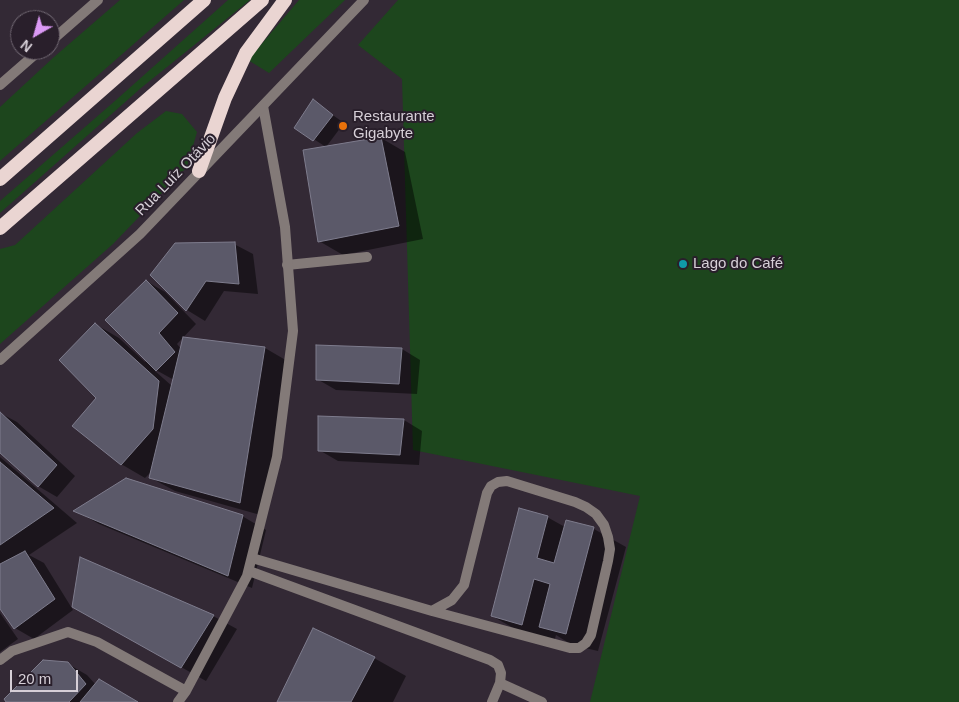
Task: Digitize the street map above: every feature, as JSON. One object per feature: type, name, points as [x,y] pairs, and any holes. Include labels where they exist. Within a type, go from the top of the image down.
[{"type":"highway","points":[[0,179],[204,0]]},
{"type":"highway","points":[[0,228],[262,0]]},
{"type":"highway","points":[[199,171],[225,98],[246,53],[285,0]]},
{"type":"street","points":[[60,33],[98,0]]},
{"type":"street","name":"Rua Luíz Otávio","points":[[0,360],[140,234],[364,0]]},
{"type":"street","points":[[0,85],[29,60]]},
{"type":"street","points":[[178,702],[186,691],[249,571],[277,457],[292,330],[285,227],[263,106]]},
{"type":"street","points":[[288,264],[367,257]]},
{"type":"street","points":[[252,558],[432,611],[570,648],[579,648],[586,643],[591,635],[608,561],[610,549],[604,525],[596,514],[575,502],[506,481],[498,482],[491,486],[487,493],[464,585],[452,600],[432,611]]},
{"type":"street","points":[[249,571],[490,660],[498,665],[502,673],[500,684],[492,702]]},
{"type":"street","points":[[0,660],[12,651],[68,632],[97,642],[186,691]]},
{"type":"street","points":[[500,684],[542,702]]},
{"type":"green space","points":[[120,0],[184,0],[0,161],[0,107],[51,60],[60,60],[60,52]]},
{"type":"green space","points":[[228,0],[250,0],[141,88],[0,213],[0,201]]},
{"type":"green space","points":[[299,0],[345,0],[269,73],[248,60]]},
{"type":"green space","name":"Lago do Café","points":[[398,0],[959,0],[959,702],[590,702],[640,496],[413,450],[402,79],[358,45]]},
{"type":"green space","points":[[166,111],[182,114],[197,132],[187,167],[113,244],[0,344],[0,249],[15,245],[137,133]]},
{"type":"building","points":[[313,99],[333,115],[313,141],[294,128]]},
{"type":"building","points":[[381,137],[399,226],[318,242],[303,150]]},
{"type":"building","points":[[235,242],[239,284],[206,281],[186,311],[150,275],[175,243]]},
{"type":"building","points":[[146,280],[178,313],[159,333],[175,352],[156,371],[105,320]]},
{"type":"building","points":[[95,323],[159,381],[153,429],[121,465],[72,426],[96,398],[59,360]]},
{"type":"building","points":[[183,337],[265,347],[240,503],[149,478]]},
{"type":"building","points":[[316,345],[402,348],[399,384],[316,380]]},
{"type":"building","points":[[0,412],[57,465],[38,487],[0,453]]},
{"type":"building","points":[[318,416],[404,419],[400,455],[318,451]]},
{"type":"building","points":[[0,462],[54,508],[0,545]]},
{"type":"building","points":[[126,478],[243,515],[228,576],[73,511]]},
{"type":"building","points":[[519,508],[548,516],[537,558],[554,563],[566,520],[594,527],[566,634],[539,627],[550,584],[534,579],[522,625],[491,616]]},
{"type":"building","points":[[25,551],[55,599],[14,629],[0,609],[0,564]]},
{"type":"building","points":[[80,557],[214,615],[181,668],[72,607]]},
{"type":"building","points":[[313,628],[375,657],[351,702],[277,702]]},
{"type":"building","points":[[43,660],[68,662],[86,684],[69,702],[6,702],[4,699]]},
{"type":"building","points":[[99,679],[138,702],[80,702]]},
{"type":"place","name":"Restaurante Gigabyte","points":[[343,126]]},
{"type":"place","name":"Lago do Café","points":[[683,264]]}]
